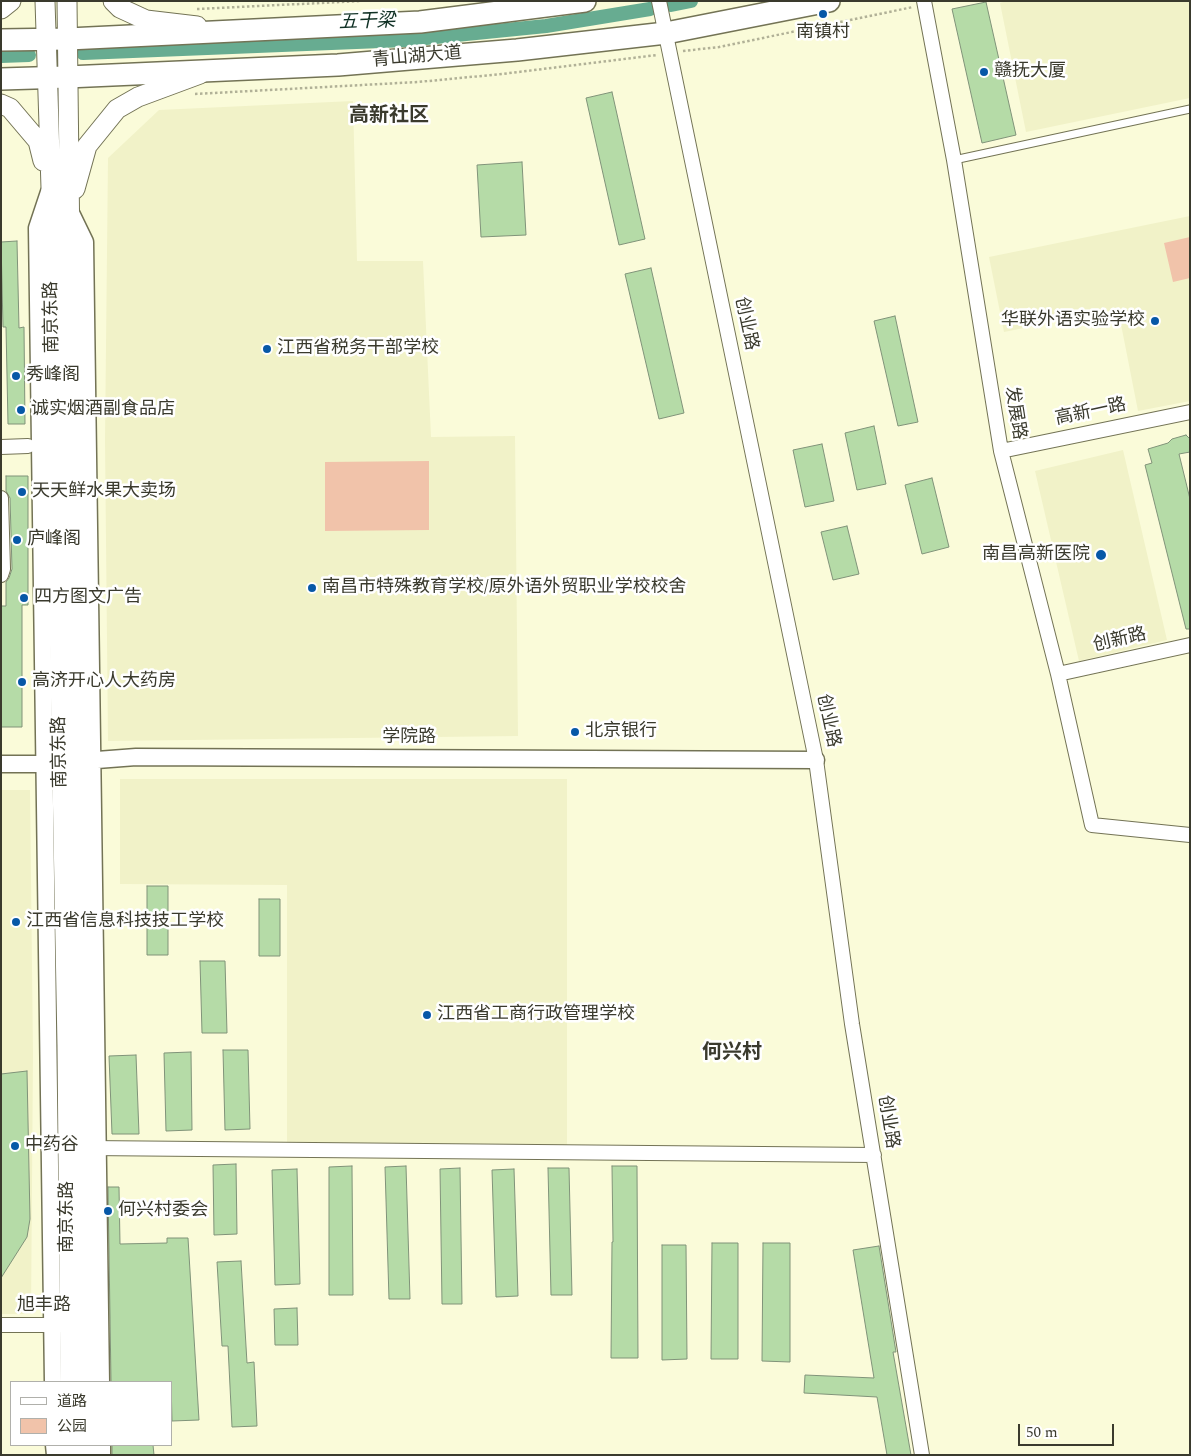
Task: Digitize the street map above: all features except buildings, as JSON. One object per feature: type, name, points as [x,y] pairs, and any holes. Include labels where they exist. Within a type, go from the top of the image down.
[{"type":"main road","points":[[1,9],[11,1]]},
{"type":"main road","name":"南京东路","points":[[45,1],[46,39],[57,78],[69,210],[67,1035],[70,1381]]},
{"type":"main road","name":"南京东路","points":[[67,1],[68,39],[57,78],[51,188],[69,762],[90,1148],[69,1325],[87,1381]]},
{"type":"main road","points":[[113,1],[120,8],[146,20],[231,31]]},
{"type":"main road","name":"青山湖大道","points":[[1,40],[68,39],[420,22],[585,1]]},
{"type":"main road","name":"青山湖大道","points":[[1,79],[348,64],[516,50],[666,33],[829,1]]},
{"type":"main road","points":[[69,210],[87,146],[117,110],[138,97],[210,71]]},
{"type":"main road","points":[[1,104],[10,108],[38,141],[51,188]]},
{"type":"street","name":"创业路","points":[[659,1],[816,760],[852,1024],[922,1455]]},
{"type":"street","name":"发展路","points":[[924,1],[954,160],[1001,451],[1058,674],[1092,824],[1190,835]]},
{"type":"street","name":"高新一路","points":[[1001,451],[1190,412]]},
{"type":"street","points":[[1,446],[28,446]]},
{"type":"street","points":[[1,498],[3,569],[1,575]]},
{"type":"street","name":"创新路","points":[[1058,674],[1190,644]]},
{"type":"street","name":"学院路","points":[[1,764],[69,762],[136,757],[816,760]]},
{"type":"street","points":[[101,1381],[90,1148],[874,1156]]},
{"type":"street","name":"旭丰路","points":[[1,1325],[69,1325]]},
{"type":"street","points":[[53,1381],[69,1325]]},
{"type":"lane","points":[[954,160],[1190,110]]},
{"type":"path","points":[[195,9],[361,1]]},
{"type":"shaded area","points":[[1006,1],[1190,1],[1190,98],[1026,132],[1000,3]]},
{"type":"shaded area","points":[[353,101],[357,261],[423,261],[431,437],[515,436],[518,736],[108,741],[105,440],[108,158],[159,110]]},
{"type":"shaded area","name":"华联外语实验学校","points":[[1190,216],[1190,401],[1138,411],[1118,309],[1004,332],[989,257]]},
{"type":"shaded area","name":"南昌高新医院","points":[[1123,450],[1167,640],[1079,661],[1035,471]]},
{"type":"shaded area","name":"江西省工商行政管理学校","points":[[120,779],[567,779],[567,1146],[287,1146],[287,885],[120,884]]},
{"type":"shaded area","points":[[1,790],[30,790],[33,1054],[31,1314],[1,1314]]},
{"type":"green space","points":[[1190,237],[1190,278],[1173,282],[1164,243]]},
{"type":"green space","points":[[429,461],[429,530],[325,531],[325,462]]},
{"type":"waterway","name":"五干梁","points":[[671,5],[691,1]]},
{"type":"waterway","name":"五干梁","points":[[83,53],[406,40],[546,26],[650,9]]},
{"type":"waterway","name":"五干梁","points":[[1,56],[29,55]]},
{"type":"place","name":"南镇村","points":[[823,14]]},
{"type":"place","name":"赣抚大厦","points":[[984,72]]},
{"type":"place","name":"华联外语实验学校","points":[[1155,321]]},
{"type":"place","name":"江西省税务干部学校","points":[[267,349]]},
{"type":"place","name":"秀峰阁","points":[[16,376]]},
{"type":"place","name":"诚实烟酒副食品店","points":[[21,410]]},
{"type":"place","name":"天天鲜水果大卖场","points":[[22,492]]},
{"type":"place","name":"庐峰阁","points":[[17,540]]},
{"type":"place","name":"南昌高新医院","points":[[1101,555]]},
{"type":"place","name":"南昌市特殊教育学校/原外语外贸职业学校校舍","points":[[312,588]]},
{"type":"place","name":"四方图文广告","points":[[24,598]]},
{"type":"place","name":"高济开心人大药房","points":[[22,682]]},
{"type":"place","name":"北京银行","points":[[575,732]]},
{"type":"place","name":"江西省信息科技技工学校","points":[[16,922]]},
{"type":"place","name":"江西省工商行政管理学校","points":[[427,1015]]},
{"type":"place","name":"中药谷","points":[[15,1146]]},
{"type":"place","name":"何兴村委会","points":[[108,1211]]},
{"type":"district","name":"高新社区","points":[[389,117]]},
{"type":"district","name":"何兴村","points":[[732,1054]]}]
